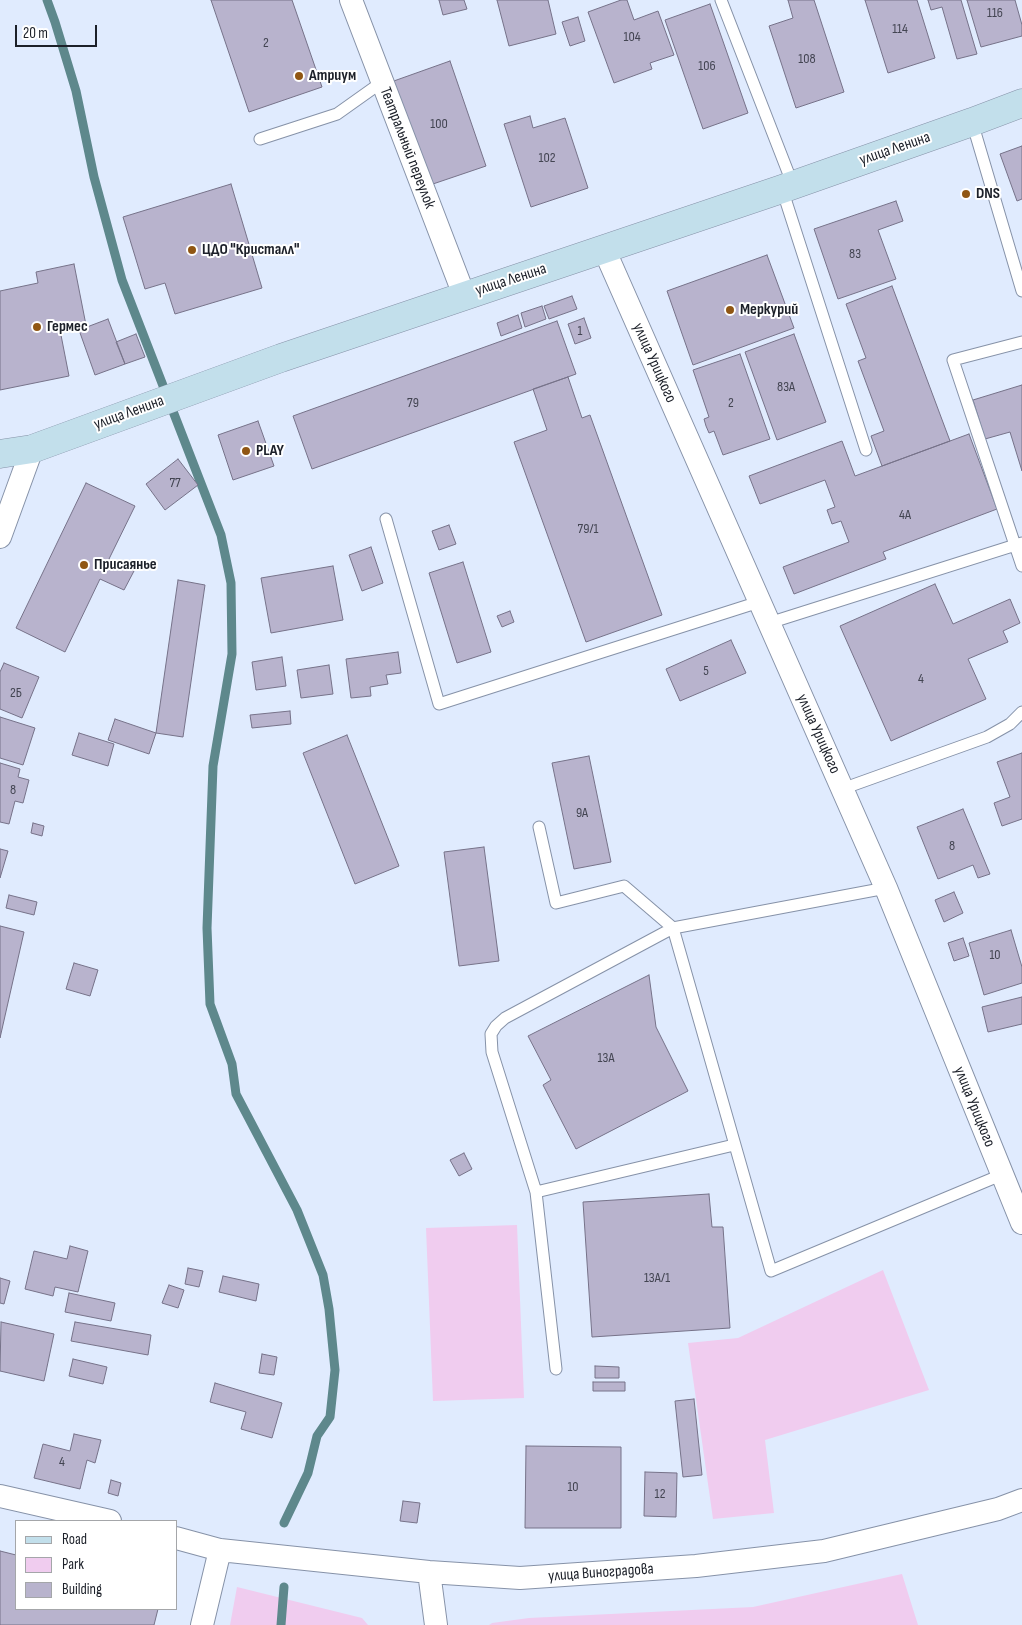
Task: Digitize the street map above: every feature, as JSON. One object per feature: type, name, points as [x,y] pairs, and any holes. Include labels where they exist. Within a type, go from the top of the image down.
[{"type":"main road","name":"улица Ленина","points":[[0,454],[32,449],[281,358],[787,187],[1022,103]]},
{"type":"street","name":"Театральный переулок","points":[[351,0],[464,295]]},
{"type":"street","name":"улица Урицкого","points":[[604,248],[886,888],[1001,1175],[1022,1222]]},
{"type":"street","points":[[0,538],[32,449]]},
{"type":"street","points":[[0,1496],[106,1520]]},
{"type":"street","name":"улица Виноградова","points":[[178,1539],[220,1550],[429,1572],[520,1578],[696,1566],[824,1551],[990,1511],[1022,1500]]},
{"type":"street","points":[[202,1625],[220,1550]]},
{"type":"street","points":[[429,1572],[436,1625]]},
{"type":"lane","points":[[722,0],[787,187],[866,450]]},
{"type":"lane","points":[[260,139],[337,114],[382,82]]},
{"type":"lane","points":[[972,122],[1022,291]]},
{"type":"lane","points":[[1022,342],[953,360],[1019,544],[1022,566]]},
{"type":"lane","points":[[386,519],[439,704],[759,602]]},
{"type":"lane","points":[[769,623],[1019,544]]},
{"type":"lane","points":[[842,789],[987,737],[1010,724],[1022,712]]},
{"type":"lane","points":[[539,827],[556,903],[624,886],[673,928],[771,1271],[1001,1175]]},
{"type":"lane","points":[[556,1370],[536,1192],[492,1052],[491,1034],[496,1026],[505,1018],[673,928],[886,888]]},
{"type":"lane","points":[[536,1192],[734,1145]]},
{"type":"green space","points":[[517,1225],[524,1398],[433,1401],[426,1228]]},
{"type":"green space","points":[[883,1270],[929,1390],[765,1440],[774,1513],[713,1519],[688,1343],[738,1338]]},
{"type":"green space","points":[[902,1574],[918,1625],[489,1625],[529,1618],[753,1607]]},
{"type":"green space","points":[[237,1587],[362,1618],[368,1625],[230,1625]]},
{"type":"building","points":[[211,0],[292,0],[322,87],[249,112]]},
{"type":"building","points":[[439,0],[464,0],[467,9],[443,15]]},
{"type":"building","points":[[497,0],[548,0],[556,34],[509,46]]},
{"type":"building","points":[[621,0],[627,0],[634,20],[658,11],[674,55],[650,63],[652,69],[614,83],[588,12]]},
{"type":"building","points":[[788,0],[814,0],[844,92],[796,108],[769,26],[793,18]]},
{"type":"building","points":[[865,0],[917,0],[935,58],[888,73]]},
{"type":"building","points":[[928,0],[961,0],[977,54],[957,59],[942,7],[931,10]]},
{"type":"building","points":[[967,0],[1015,0],[1022,25],[1022,36],[981,47]]},
{"type":"building","points":[[710,4],[748,113],[703,129],[665,20]]},
{"type":"building","points":[[578,17],[585,41],[570,46],[562,22]]},
{"type":"building","points":[[450,61],[486,166],[427,186],[391,82]]},
{"type":"building","points":[[530,116],[533,128],[565,118],[588,188],[531,207],[504,124]]},
{"type":"building","points":[[1022,146],[1022,199],[1017,201],[1000,154]]},
{"type":"building","name":"ЦДО \"Кристалл\"","points":[[231,184],[262,288],[175,314],[165,283],[145,289],[123,217]]},
{"type":"building","points":[[896,201],[903,221],[878,230],[896,279],[838,299],[814,229]]},
{"type":"building","name":"Меркурий","points":[[767,255],[794,328],[693,365],[667,291]]},
{"type":"building","name":"Гермес","points":[[74,264],[86,325],[60,330],[69,376],[0,390],[0,291],[38,283],[36,272]]},
{"type":"building","points":[[892,286],[950,441],[882,466],[871,436],[884,431],[858,361],[866,358],[846,304]]},
{"type":"building","points":[[572,296],[577,309],[549,319],[544,306]]},
{"type":"building","points":[[542,306],[546,319],[525,327],[521,313]]},
{"type":"building","points":[[518,315],[522,328],[501,336],[497,323]]},
{"type":"building","points":[[584,318],[591,338],[575,344],[568,324]]},
{"type":"building","points":[[108,319],[125,364],[95,375],[79,330]]},
{"type":"building","points":[[557,321],[576,374],[312,469],[293,416]]},
{"type":"building","points":[[136,334],[145,357],[125,364],[116,342]]},
{"type":"building","points":[[794,334],[826,422],[777,440],[745,352]]},
{"type":"building","points":[[740,354],[770,439],[723,455],[714,431],[709,433],[706,426],[704,419],[709,417],[693,370]]},
{"type":"building","points":[[568,377],[582,418],[590,415],[662,615],[586,642],[514,442],[547,430],[533,389]]},
{"type":"building","points":[[1022,385],[1022,471],[1010,432],[985,439],[973,400]]},
{"type":"building","name":"PLAY","points":[[258,421],[274,466],[233,480],[218,435]]},
{"type":"building","points":[[969,434],[997,509],[883,552],[886,559],[794,594],[783,567],[849,542],[841,521],[832,524],[827,510],[835,507],[825,480],[760,504],[749,476],[842,441],[855,476]]},
{"type":"building","points":[[178,459],[198,485],[165,510],[146,484]]},
{"type":"building","name":"Присаянье","points":[[86,483],[135,506],[109,559],[134,571],[124,590],[100,579],[65,652],[16,628]]},
{"type":"building","points":[[449,525],[456,544],[439,550],[432,531]]},
{"type":"building","points":[[371,547],[383,583],[362,591],[349,555]]},
{"type":"building","points":[[463,562],[491,652],[457,663],[429,573]]},
{"type":"building","points":[[333,566],[343,620],[271,633],[261,578]]},
{"type":"building","points":[[178,580],[205,585],[183,737],[156,733]]},
{"type":"building","points":[[935,584],[953,624],[1010,599],[1020,623],[1003,631],[1008,642],[968,659],[986,699],[891,741],[840,626]]},
{"type":"building","points":[[510,611],[514,622],[502,627],[497,616]]},
{"type":"building","points":[[731,640],[746,673],[680,701],[666,669]]},
{"type":"building","points":[[398,652],[401,673],[386,675],[388,684],[370,687],[371,696],[351,698],[346,659]]},
{"type":"building","points":[[282,657],[286,686],[256,690],[252,662]]},
{"type":"building","points":[[4,663],[39,677],[22,718],[0,709],[0,672]]},
{"type":"building","points":[[329,665],[333,694],[301,698],[297,670]]},
{"type":"building","points":[[290,711],[291,724],[252,728],[250,715]]},
{"type":"building","points":[[0,717],[35,728],[23,765],[0,758]]},
{"type":"building","points":[[115,719],[156,733],[149,754],[108,740]]},
{"type":"building","points":[[79,733],[114,744],[108,766],[72,755]]},
{"type":"building","points":[[347,735],[399,866],[355,884],[303,753]]},
{"type":"building","points":[[1022,753],[1022,819],[1002,826],[994,803],[1010,797],[997,762]]},
{"type":"building","points":[[589,756],[611,862],[574,869],[552,763]]},
{"type":"building","points":[[0,763],[20,769],[18,777],[29,780],[23,803],[15,801],[9,824],[0,822]]},
{"type":"building","points":[[963,809],[990,874],[978,878],[973,865],[938,879],[917,827]]},
{"type":"building","points":[[33,823],[44,826],[42,836],[31,833]]},
{"type":"building","points":[[484,847],[499,961],[459,966],[444,852]]},
{"type":"building","points":[[0,849],[8,851],[0,878]]},
{"type":"building","points":[[954,892],[963,913],[944,922],[935,900]]},
{"type":"building","points":[[9,895],[37,902],[34,915],[6,908]]},
{"type":"building","points":[[0,926],[24,932],[0,1038]]},
{"type":"building","points":[[1011,930],[1022,967],[1022,983],[984,995],[969,943]]},
{"type":"building","points":[[963,938],[969,956],[954,961],[948,943]]},
{"type":"building","points":[[74,963],[98,970],[90,996],[66,989]]},
{"type":"building","points":[[649,975],[656,1027],[688,1091],[576,1149],[543,1085],[551,1080],[528,1036]]},
{"type":"building","points":[[1022,997],[1022,1024],[988,1032],[982,1007]]},
{"type":"building","points":[[464,1153],[472,1169],[459,1176],[450,1160]]},
{"type":"building","points":[[709,1194],[712,1227],[723,1227],[730,1328],[592,1337],[583,1202]]},
{"type":"building","points":[[70,1246],[88,1251],[78,1292],[55,1287],[53,1296],[25,1289],[34,1251],[67,1259]]},
{"type":"building","points":[[188,1268],[203,1271],[199,1287],[185,1284]]},
{"type":"building","points":[[223,1276],[259,1284],[256,1301],[219,1292]]},
{"type":"building","points":[[0,1278],[10,1281],[4,1304],[0,1303]]},
{"type":"building","points":[[169,1285],[184,1290],[178,1308],[162,1303]]},
{"type":"building","points":[[69,1293],[115,1303],[111,1321],[65,1312]]},
{"type":"building","points":[[1,1322],[54,1334],[44,1381],[0,1371]]},
{"type":"building","points":[[75,1322],[151,1335],[148,1355],[71,1341]]},
{"type":"building","points":[[262,1354],[277,1357],[274,1375],[259,1373]]},
{"type":"building","points":[[73,1359],[107,1367],[103,1384],[69,1376]]},
{"type":"building","points":[[595,1366],[619,1367],[619,1378],[595,1378]]},
{"type":"building","points":[[593,1382],[625,1382],[625,1391],[593,1391]]},
{"type":"building","points":[[215,1383],[282,1403],[272,1438],[241,1429],[246,1412],[210,1402]]},
{"type":"building","points":[[694,1399],[702,1475],[683,1477],[675,1401]]},
{"type":"building","points":[[74,1434],[101,1440],[95,1463],[87,1460],[80,1489],[34,1478],[43,1444],[70,1451]]},
{"type":"building","points":[[526,1446],[621,1447],[621,1528],[525,1528]]},
{"type":"building","points":[[645,1472],[677,1473],[676,1517],[644,1516]]},
{"type":"building","points":[[111,1480],[121,1483],[118,1496],[108,1493]]},
{"type":"building","points":[[403,1501],[420,1503],[417,1523],[400,1521]]},
{"type":"building","points":[[0,1551],[15,1555],[15,1610],[158,1610],[154,1625],[0,1625]]},
{"type":"waterway","points":[[47,0],[76,91],[94,177],[122,280],[221,535],[231,583],[232,654],[213,766],[207,928],[210,1004],[232,1064],[236,1094],[297,1210],[323,1275],[329,1309],[335,1370],[330,1417],[317,1436],[308,1473],[284,1523]]},
{"type":"waterway","points":[[281,1625],[284,1587]]},
{"type":"place","name":"Атриум","points":[[299,76]]},
{"type":"place","name":"DNS","points":[[966,194]]},
{"type":"place","name":"ЦДО \"Кристалл\"","points":[[192,250]]},
{"type":"place","name":"Меркурий","points":[[730,310]]},
{"type":"place","name":"Гермес","points":[[37,327]]},
{"type":"place","name":"PLAY","points":[[246,451]]},
{"type":"place","name":"Присаянье","points":[[84,565]]}]
